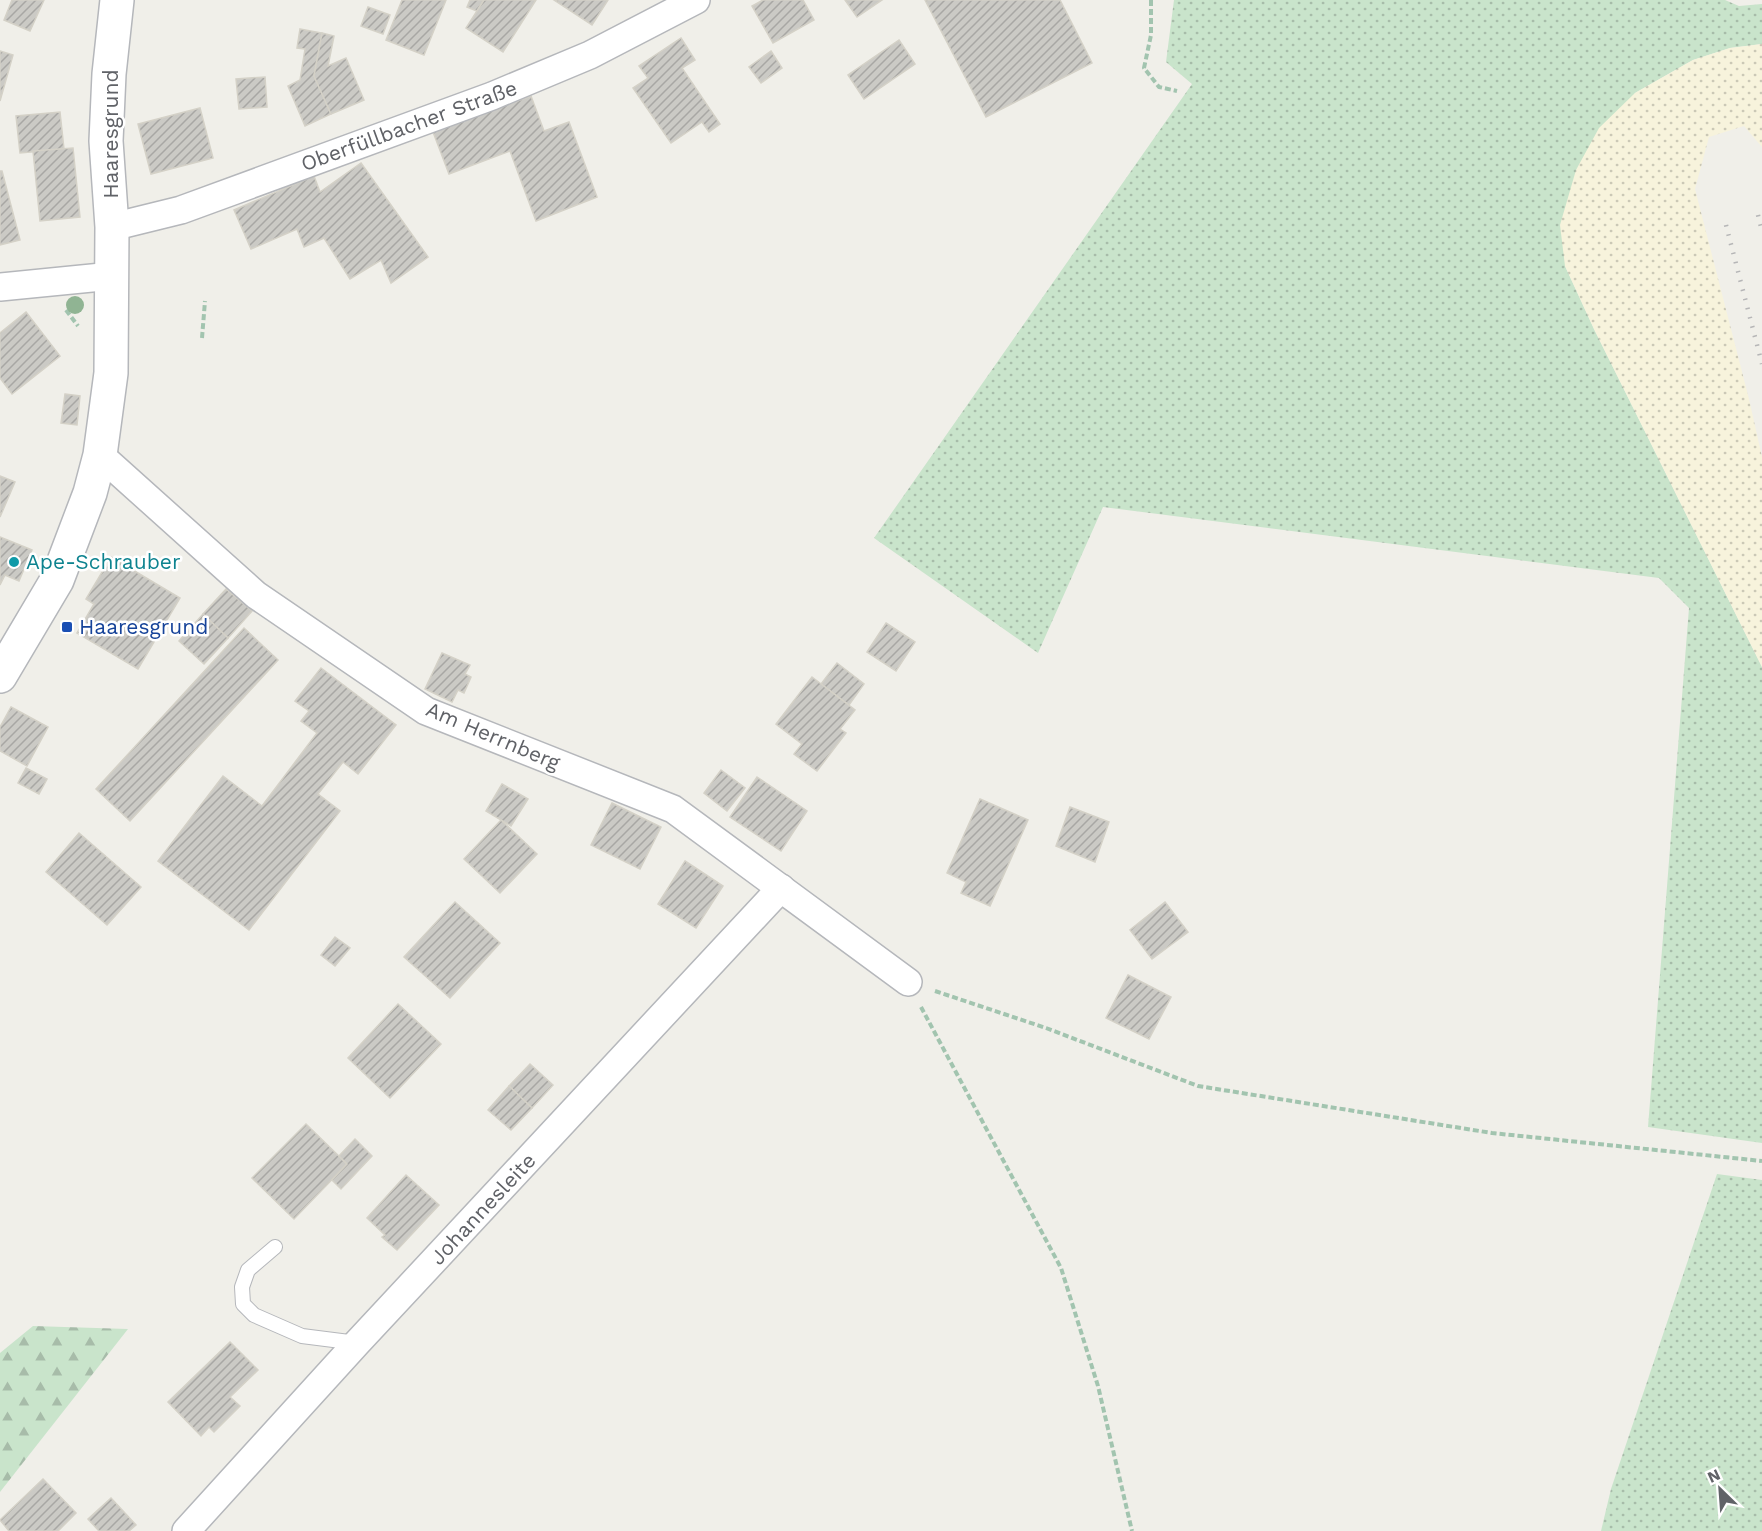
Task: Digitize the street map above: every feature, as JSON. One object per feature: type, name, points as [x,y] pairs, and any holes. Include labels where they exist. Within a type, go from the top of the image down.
[{"type":"street","name":"Haaresgrund","points":[[0,676],[57,580],[90,493],[100,455],[111,373],[112,227],[106,141],[109,74],[117,0]]},
{"type":"street","name":"Oberfüllbacher Straße","points":[[112,227],[181,210],[492,96],[590,55],[696,0]]},
{"type":"street","points":[[0,287],[112,276]]},
{"type":"street","name":"Am Herrnberg","points":[[100,455],[255,595],[426,711],[673,809],[908,982]]},
{"type":"street","name":"Johannesleite","points":[[186,1531],[357,1343],[781,888]]},
{"type":"lane","points":[[275,1247],[248,1270],[242,1287],[243,1304],[254,1315],[302,1336],[357,1343]]},
{"type":"path","points":[[1151,0],[1150,35],[1144,68],[1159,87],[1177,91]]},
{"type":"path","points":[[202,338],[206,300]]},
{"type":"path","points":[[908,982],[1046,1028],[1198,1086],[1492,1133],[1762,1161]]},
{"type":"path","points":[[908,982],[1061,1268],[1098,1386],[1132,1531]]},
{"type":"green space","points":[[1174,0],[1725,0],[1739,6],[1762,4],[1762,44],[1730,48],[1693,60],[1635,93],[1565,266],[1762,667],[1762,1143],[1648,1127],[1689,608],[1659,578],[1103,507],[1038,653],[874,538],[1192,84],[1166,62]]},
{"type":"green space","points":[[1717,1174],[1762,1180],[1762,1531],[1601,1531],[1611,1489]]},
{"type":"green space","points":[[33,1326],[128,1329],[0,1492],[0,1353]]},
{"type":"sand","points":[[1762,44],[1762,147],[1744,126],[1709,137],[1695,189],[1762,457],[1762,667],[1565,266],[1560,225],[1576,170],[1599,128],[1635,93],[1693,60],[1730,48]]},
{"type":"building","points":[[12,0],[44,0],[30,31],[4,20]]},
{"type":"building","points":[[402,0],[446,0],[424,55],[386,40]]},
{"type":"building","points":[[470,0],[484,0],[477,11],[467,7]]},
{"type":"building","points":[[484,0],[536,0],[503,52],[466,28]]},
{"type":"building","points":[[554,0],[608,0],[592,25]]},
{"type":"building","points":[[763,0],[803,0],[814,20],[773,43],[752,6]]},
{"type":"building","points":[[845,0],[882,0],[857,17]]},
{"type":"building","points":[[925,0],[1060,0],[1092,63],[986,117]]},
{"type":"building","points":[[368,7],[390,15],[383,34],[361,26]]},
{"type":"building","points":[[300,29],[322,33],[314,76],[331,114],[305,126],[288,86],[300,80],[305,49],[297,48]]},
{"type":"building","points":[[322,33],[334,36],[328,66],[346,58],[364,100],[331,114],[314,76]]},
{"type":"building","points":[[681,38],[695,60],[682,68],[720,124],[709,132],[702,122],[671,143],[633,88],[648,78],[639,66]]},
{"type":"building","points":[[899,40],[915,64],[864,99],[848,75]]},
{"type":"building","points":[[0,51],[13,55],[0,101]]},
{"type":"building","points":[[771,51],[782,68],[761,83],[749,67]]},
{"type":"building","points":[[265,77],[267,107],[239,109],[236,79]]},
{"type":"building","points":[[531,96],[544,131],[569,122],[597,197],[536,221],[510,151],[449,174],[433,132]]},
{"type":"building","points":[[200,108],[213,158],[151,174],[138,124]]},
{"type":"building","points":[[60,112],[64,149],[20,153],[16,116]]},
{"type":"building","points":[[73,148],[80,217],[40,221],[33,151]]},
{"type":"building","points":[[361,163],[428,257],[391,283],[381,260],[350,279],[324,238],[304,247],[297,229],[251,249],[234,210],[314,176],[320,192]]},
{"type":"building","points":[[0,171],[2,171],[20,240],[0,245]]},
{"type":"building","points":[[26,312],[60,356],[12,394],[0,378],[0,333]]},
{"type":"building","points":[[65,394],[80,396],[77,425],[61,423]]},
{"type":"building","name":"Ape-Schrauber","points":[[0,476],[15,482],[0,517]]},
{"type":"building","name":"Ape-Schrauber","points":[[0,537],[32,550],[19,581],[5,575],[0,585]]},
{"type":"building","points":[[111,557],[180,598],[138,669],[77,633],[94,604],[86,599]]},
{"type":"building","points":[[226,589],[252,611],[228,638],[203,614]]},
{"type":"building","points":[[203,614],[228,638],[204,664],[179,641]]},
{"type":"building","points":[[886,623],[915,642],[896,671],[867,652]]},
{"type":"building","points":[[244,628],[278,660],[130,821],[96,789]]},
{"type":"building","points":[[442,653],[470,665],[465,674],[471,677],[464,693],[458,690],[452,702],[425,689]]},
{"type":"building","points":[[837,663],[864,684],[849,705],[821,684]]},
{"type":"building","points":[[321,668],[396,725],[358,774],[343,762],[318,794],[340,811],[249,930],[158,861],[223,776],[262,806],[317,733],[301,721],[309,711],[295,701]]},
{"type":"building","points":[[812,677],[855,710],[840,729],[846,733],[817,771],[794,754],[802,744],[776,724]]},
{"type":"building","points":[[11,707],[48,727],[27,766],[0,751],[0,727]]},
{"type":"building","points":[[26,768],[47,779],[39,794],[18,783]]},
{"type":"building","points":[[721,770],[745,788],[727,811],[704,793]]},
{"type":"building","points":[[757,777],[807,811],[781,851],[730,817]]},
{"type":"building","points":[[502,784],[528,799],[511,826],[486,811]]},
{"type":"building","points":[[980,799],[1028,820],[990,906],[961,893],[966,882],[947,873]]},
{"type":"building","points":[[612,803],[661,827],[640,869],[591,845]]},
{"type":"building","points":[[1070,807],[1109,822],[1095,862],[1056,846]]},
{"type":"building","points":[[501,820],[537,854],[500,893],[464,859]]},
{"type":"building","points":[[79,833],[141,887],[107,925],[46,872]]},
{"type":"building","points":[[685,861],[723,886],[696,928],[658,904]]},
{"type":"building","points":[[455,902],[500,943],[450,998],[404,957]]},
{"type":"building","points":[[1165,902],[1188,932],[1152,959],[1130,930]]},
{"type":"building","points":[[335,937],[350,948],[335,966],[321,955]]},
{"type":"building","points":[[1128,975],[1171,997],[1149,1039],[1106,1018]]},
{"type":"building","points":[[398,1004],[441,1044],[390,1098],[348,1058]]},
{"type":"building","points":[[530,1064],[553,1085],[532,1108],[509,1086]]},
{"type":"building","points":[[509,1086],[532,1108],[511,1130],[488,1110]]},
{"type":"building","points":[[306,1124],[347,1164],[294,1219],[252,1178]]},
{"type":"building","points":[[355,1139],[372,1156],[341,1189],[332,1180],[347,1164],[339,1156]]},
{"type":"building","points":[[406,1175],[439,1205],[397,1250],[382,1237],[385,1235],[367,1218]]},
{"type":"building","points":[[230,1342],[258,1370],[230,1397],[240,1406],[214,1432],[209,1427],[201,1436],[168,1402]]},
{"type":"building","points":[[43,1479],[76,1513],[58,1531],[9,1531],[0,1520]]},
{"type":"building","points":[[111,1498],[136,1525],[129,1531],[99,1531],[88,1519]]},
{"type":"railway","points":[[1758,215],[1762,231]]},
{"type":"railway","points":[[1726,225],[1762,364]]},
{"type":"place","name":"Ape-Schrauber","points":[[14,562]]},
{"type":"place","name":"Haaresgrund","points":[[67,627]]}]
